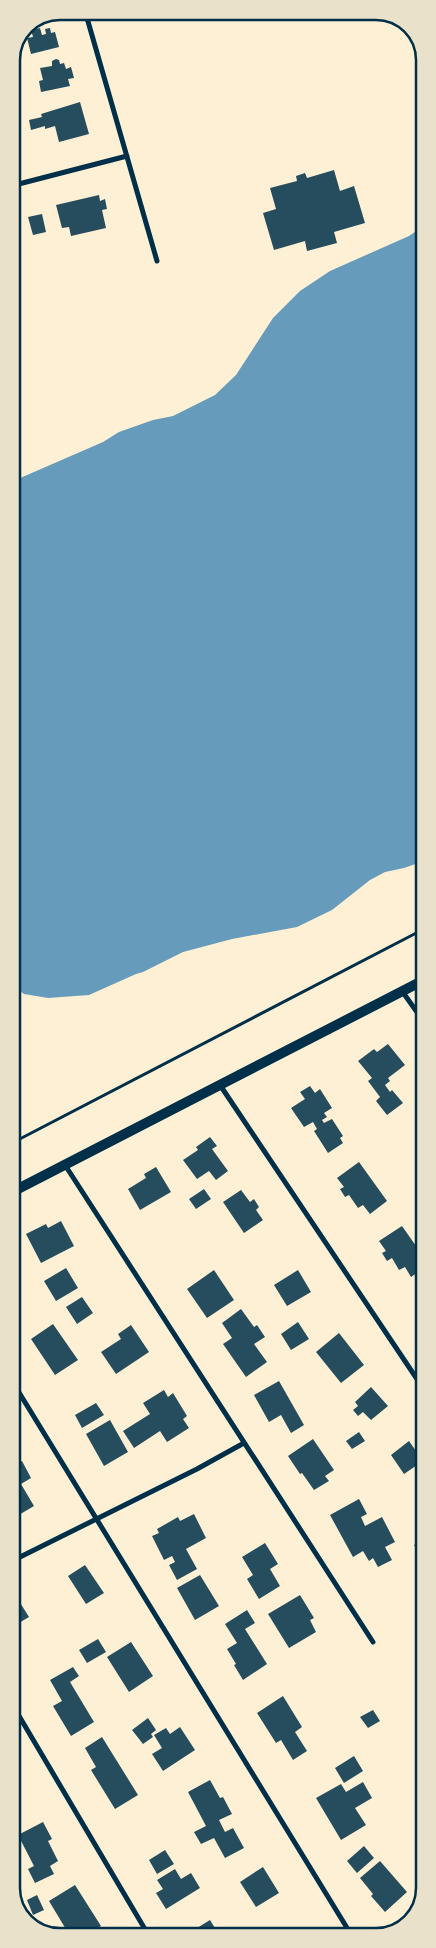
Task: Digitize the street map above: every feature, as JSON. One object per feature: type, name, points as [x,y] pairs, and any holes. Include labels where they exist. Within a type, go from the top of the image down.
[{"type":"main road","points":[[20,1188],[416,984]]},
{"type":"street","points":[[88,20],[157,261]]},
{"type":"street","points":[[20,184],[127,156]]},
{"type":"street","points":[[402,991],[416,1011]]},
{"type":"street","points":[[220,1085],[416,1379]]},
{"type":"street","points":[[65,1165],[373,1642]]},
{"type":"street","points":[[20,1394],[347,1928]]},
{"type":"street","points":[[20,1557],[198,1469],[244,1443]]},
{"type":"street","points":[[20,1718],[144,1928]]},
{"type":"path","points":[[20,1139],[416,933]]},
{"type":"water","points":[[416,231],[416,864],[385,872],[370,880],[332,910],[297,927],[232,939],[183,952],[143,972],[89,995],[48,998],[24,994],[20,991],[20,478],[103,442],[119,432],[153,420],[173,416],[215,395],[236,375],[273,318],[300,291],[330,271]]},
{"type":"building","points":[[40,28],[42,35],[46,34],[45,29],[50,28],[51,33],[55,32],[59,47],[31,54],[27,38],[33,37],[32,32]]},
{"type":"building","points":[[59,60],[60,64],[64,63],[66,69],[71,67],[74,78],[68,79],[70,86],[41,92],[39,81],[43,80],[40,68],[52,66],[52,61]]},
{"type":"building","points":[[80,102],[89,134],[59,142],[55,126],[45,129],[45,126],[31,130],[29,120],[42,117],[41,114]]},
{"type":"building","points":[[334,170],[340,191],[354,186],[365,223],[334,232],[337,243],[307,251],[305,241],[274,250],[263,213],[276,209],[270,188],[297,181],[296,176],[305,173],[307,178]]},
{"type":"building","points":[[99,195],[100,201],[105,199],[107,209],[102,210],[106,228],[71,236],[69,227],[62,228],[56,205]]},
{"type":"building","points":[[42,214],[46,232],[33,235],[28,217]]},
{"type":"building","points":[[388,1044],[405,1065],[388,1078],[390,1081],[385,1085],[403,1103],[387,1115],[376,1101],[380,1097],[368,1081],[372,1078],[358,1061],[374,1049],[377,1052]]},
{"type":"building","points":[[310,1086],[315,1093],[320,1089],[332,1108],[324,1113],[327,1117],[322,1120],[324,1123],[332,1119],[343,1136],[340,1138],[343,1143],[328,1153],[314,1131],[317,1129],[313,1122],[304,1127],[291,1108],[305,1099],[300,1092]]},
{"type":"building","points":[[210,1137],[217,1146],[212,1149],[228,1171],[216,1180],[209,1171],[197,1179],[183,1160],[198,1150],[196,1147]]},
{"type":"building","points":[[359,1162],[387,1201],[370,1214],[363,1205],[358,1208],[349,1195],[345,1197],[340,1189],[344,1187],[337,1178]]},
{"type":"building","points":[[156,1167],[171,1192],[140,1210],[128,1189],[146,1178],[144,1174]]},
{"type":"building","points":[[204,1189],[211,1199],[196,1209],[189,1199]]},
{"type":"building","points":[[241,1190],[250,1202],[254,1199],[259,1207],[256,1210],[263,1220],[244,1233],[223,1202]]},
{"type":"building","points":[[61,1221],[74,1246],[41,1263],[26,1234],[46,1224],[48,1228]]},
{"type":"building","points":[[402,1226],[416,1246],[416,1274],[411,1277],[405,1267],[399,1270],[392,1258],[387,1261],[382,1253],[386,1251],[379,1241]]},
{"type":"building","points":[[66,1268],[78,1288],[56,1301],[44,1281]]},
{"type":"building","points":[[214,1270],[234,1300],[207,1318],[187,1289]]},
{"type":"building","points":[[298,1270],[311,1292],[287,1306],[274,1285]]},
{"type":"building","points":[[82,1297],[93,1313],[77,1324],[66,1307]]},
{"type":"building","points":[[241,1309],[254,1327],[257,1325],[265,1337],[254,1344],[267,1362],[246,1377],[223,1344],[232,1338],[222,1323]]},
{"type":"building","points":[[298,1322],[309,1339],[291,1350],[281,1334]]},
{"type":"building","points":[[53,1324],[78,1360],[55,1375],[31,1339]]},
{"type":"building","points":[[131,1325],[149,1352],[116,1374],[101,1352],[121,1339],[118,1334]]},
{"type":"building","points":[[339,1333],[364,1365],[341,1383],[316,1352]]},
{"type":"building","points":[[279,1381],[304,1425],[291,1433],[281,1415],[269,1422],[254,1395]]},
{"type":"building","points":[[371,1387],[388,1406],[371,1420],[363,1412],[358,1416],[353,1410],[358,1406],[355,1402]]},
{"type":"building","points":[[164,1390],[168,1397],[173,1393],[187,1416],[183,1419],[189,1428],[167,1442],[160,1431],[134,1448],[123,1431],[150,1414],[143,1403]]},
{"type":"building","points":[[96,1403],[104,1415],[82,1428],[75,1415]]},
{"type":"building","points":[[110,1420],[128,1452],[104,1466],[86,1434]]},
{"type":"building","points":[[359,1432],[365,1441],[352,1449],[346,1441]]},
{"type":"building","points":[[313,1439],[334,1470],[325,1476],[329,1481],[314,1490],[288,1456]]},
{"type":"building","points":[[409,1441],[416,1451],[416,1466],[404,1474],[391,1455]]},
{"type":"building","points":[[22,1461],[31,1478],[21,1484],[34,1506],[20,1514],[20,1462]]},
{"type":"building","points":[[359,1499],[367,1514],[361,1517],[365,1526],[382,1517],[395,1542],[385,1547],[392,1560],[378,1567],[373,1558],[369,1561],[363,1551],[353,1557],[330,1515]]},
{"type":"building","points":[[194,1514],[206,1538],[186,1549],[197,1569],[177,1580],[169,1565],[175,1562],[172,1556],[164,1560],[152,1536],[159,1533],[157,1529],[178,1517],[180,1521]]},
{"type":"building","points":[[265,1543],[278,1564],[270,1569],[280,1586],[259,1599],[247,1579],[253,1575],[242,1557]]},
{"type":"building","points":[[85,1565],[104,1593],[86,1604],[68,1576]]},
{"type":"building","points":[[200,1575],[219,1606],[195,1620],[177,1588]]},
{"type":"building","points":[[300,1595],[314,1618],[310,1620],[316,1632],[289,1648],[268,1614]]},
{"type":"building","points":[[20,1603],[29,1617],[20,1622]]},
{"type":"building","points":[[247,1610],[255,1623],[245,1629],[267,1664],[243,1680],[227,1649],[237,1643],[225,1624]]},
{"type":"building","points":[[98,1639],[106,1652],[87,1663],[79,1650]]},
{"type":"building","points":[[131,1642],[153,1676],[129,1692],[107,1657]]},
{"type":"building","points":[[73,1667],[79,1676],[70,1682],[94,1722],[71,1736],[53,1706],[62,1701],[50,1680]]},
{"type":"building","points":[[283,1696],[302,1727],[295,1732],[307,1751],[293,1760],[281,1740],[276,1743],[257,1713]]},
{"type":"building","points":[[373,1710],[380,1721],[368,1728],[360,1717]]},
{"type":"building","points":[[148,1718],[156,1730],[151,1734],[153,1737],[143,1744],[132,1730]]},
{"type":"building","points":[[180,1727],[195,1750],[163,1771],[152,1754],[162,1748],[154,1735],[166,1728],[170,1734]]},
{"type":"building","points":[[102,1737],[138,1795],[115,1809],[91,1770],[96,1767],[85,1748]]},
{"type":"building","points":[[354,1756],[363,1771],[344,1783],[335,1768]]},
{"type":"building","points":[[210,1780],[220,1798],[223,1797],[232,1814],[219,1820],[225,1832],[233,1828],[244,1848],[225,1858],[214,1838],[201,1844],[194,1832],[206,1826],[188,1792]]},
{"type":"building","points":[[363,1782],[372,1798],[355,1808],[366,1825],[341,1840],[316,1798],[341,1784],[346,1792]]},
{"type":"building","points":[[43,1822],[52,1839],[48,1841],[58,1861],[50,1866],[54,1874],[35,1883],[28,1869],[34,1866],[20,1839],[20,1834]]},
{"type":"building","points":[[364,1846],[374,1858],[357,1873],[347,1861]]},
{"type":"building","points":[[165,1850],[174,1864],[157,1874],[149,1860]]},
{"type":"building","points":[[380,1861],[407,1892],[385,1912],[371,1896],[373,1894],[360,1878]]},
{"type":"building","points":[[263,1867],[279,1893],[256,1907],[240,1882]]},
{"type":"building","points":[[175,1869],[181,1879],[191,1873],[200,1888],[166,1909],[156,1893],[163,1889],[157,1880]]},
{"type":"building","points":[[75,1885],[101,1926],[98,1928],[65,1928],[49,1901]]},
{"type":"building","points":[[37,1895],[44,1910],[33,1915],[27,1900]]},
{"type":"building","points":[[210,1920],[215,1928],[197,1928]]}]
